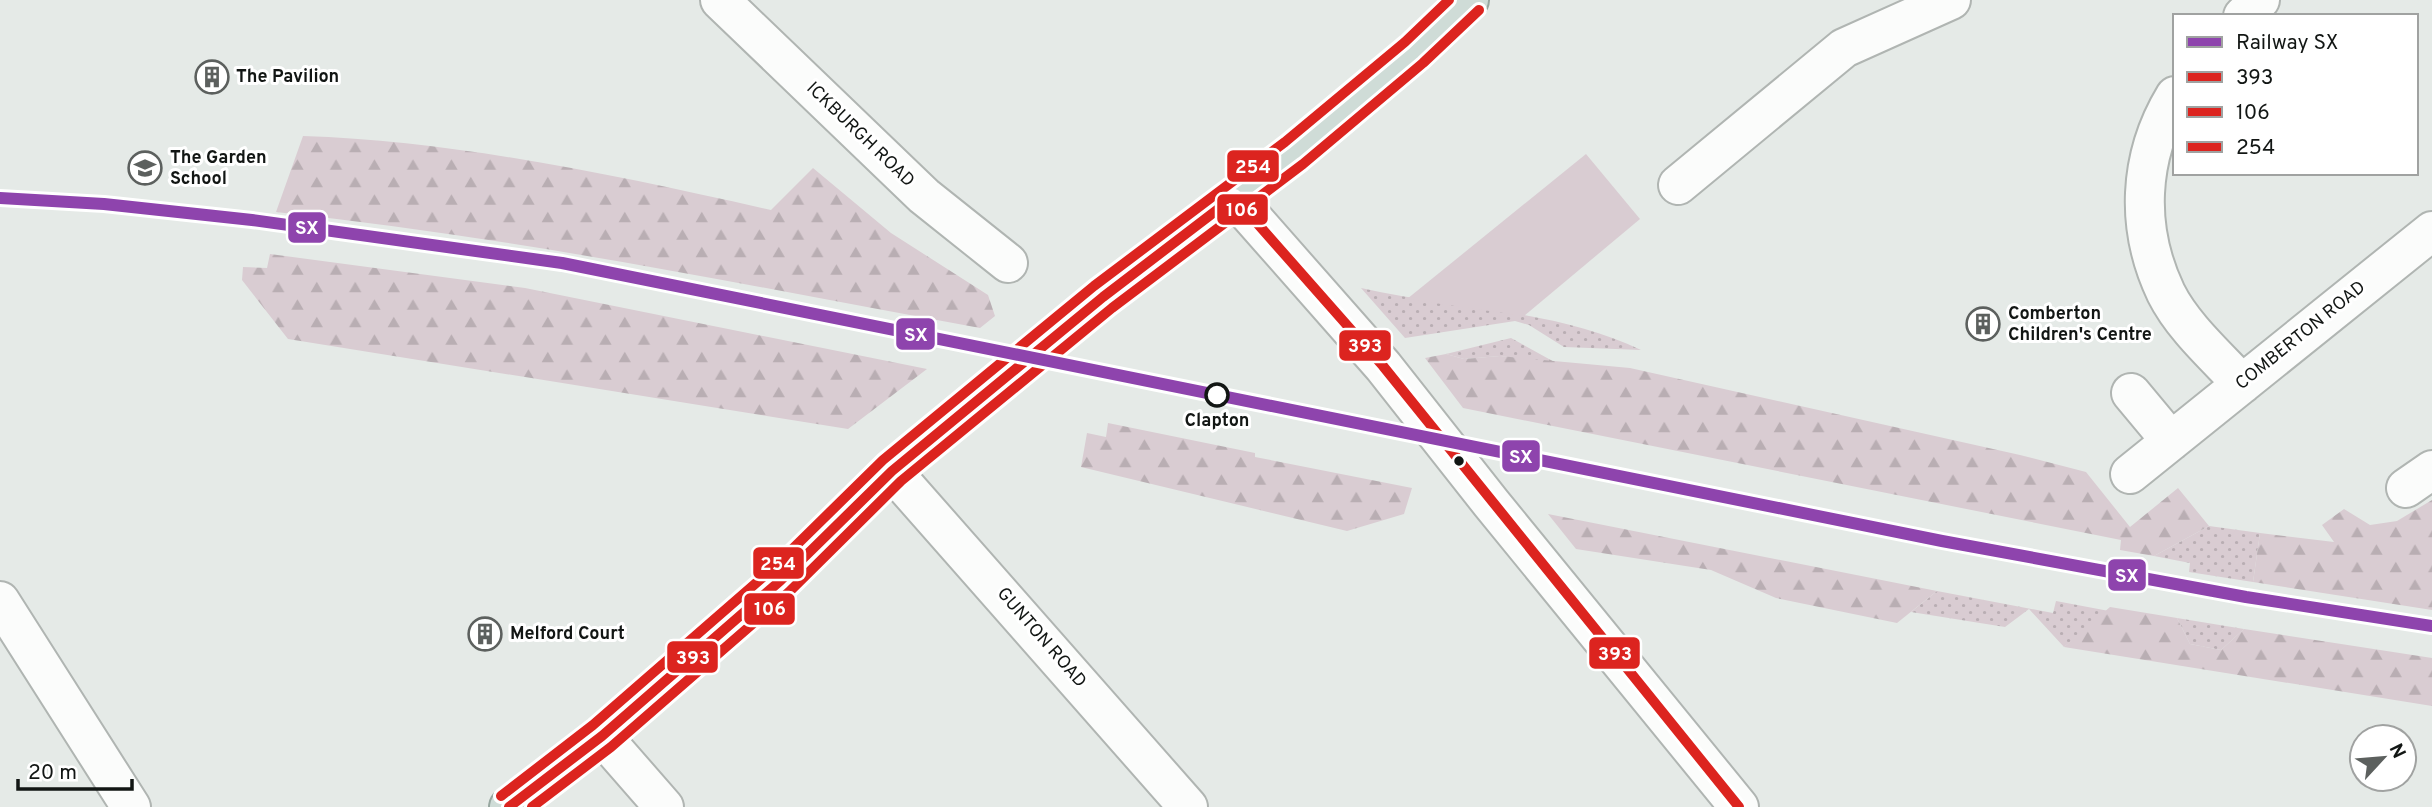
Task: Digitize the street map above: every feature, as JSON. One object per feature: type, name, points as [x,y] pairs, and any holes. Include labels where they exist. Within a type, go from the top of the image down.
[{"type":"highway","points":[[509,807],[603,736],[780,581],[892,471],[1048,341],[1294,153],[1414,52],[1469,0]]},
{"type":"street","name":"ICKBURGH ROAD","points":[[720,0],[924,196],[1007,263]]},
{"type":"street","points":[[1678,185],[1844,48],[1951,0]]},
{"type":"street","points":[[2245,14],[2260,0]]},
{"type":"street","points":[[2173,99],[2159,123],[2148,161],[2143,205],[2152,254],[2166,294],[2190,328],[2242,384]]},
{"type":"street","points":[[1234,197],[1333,306],[1739,807]]},
{"type":"street","name":"COMBERTON ROAD","points":[[2130,474],[2432,231]]},
{"type":"street","points":[[2131,393],[2171,441]]},
{"type":"street","name":"GUNTON ROAD","points":[[892,471],[1188,807]]},
{"type":"street","points":[[0,601],[131,807]]},
{"type":"street","points":[[603,736],[664,807]]},
{"type":"green space","points":[[303,136],[420,145],[538,162],[771,210],[813,168],[891,233],[988,295],[995,316],[980,328],[541,248],[276,212]]},
{"type":"green space","points":[[1586,154],[1640,219],[1524,316],[1407,299]]},
{"type":"green space","points":[[270,254],[525,288],[927,369],[848,429],[288,339],[242,280],[243,267],[267,268]]},
{"type":"green space","points":[[1361,288],[1539,318],[1608,336],[1641,350],[1564,347],[1529,325],[1515,321],[1405,338]]},
{"type":"green space","points":[[1511,338],[1558,364],[1500,356],[1464,359],[1446,354]]},
{"type":"green space","points":[[1446,354],[1464,359],[1500,356],[1630,368],[2020,455],[2086,472],[2130,527],[2178,488],[2209,526],[2154,556],[2120,550],[2121,540],[1463,408],[1425,358]]},
{"type":"green space","points":[[1108,423],[1255,453],[1255,457],[1412,488],[1404,514],[1347,531],[1081,467],[1087,433],[1106,437]]},
{"type":"green space","points":[[2432,500],[2432,610],[2253,582],[2260,533],[2334,542],[2322,525],[2344,509],[2370,525],[2397,521]]},
{"type":"green space","points":[[1548,514],[1937,591],[1897,623],[1776,598],[1711,570],[1576,549]]},
{"type":"green space","points":[[2209,526],[2260,533],[2253,582],[2189,572],[2190,563],[2154,556]]},
{"type":"green space","points":[[1937,591],[2053,613],[2056,601],[2109,611],[2064,647],[2029,609],[2005,627],[1911,612]]},
{"type":"green space","points":[[2110,607],[2177,618],[2190,644],[2221,650],[2244,629],[2432,658],[2432,706],[2064,647]]},
{"type":"green space","points":[[2177,618],[2244,629],[2221,650],[2190,644]]},
{"type":"rail line","name":"SX","points":[[0,198],[104,204],[252,220],[562,263],[1942,541],[2246,597],[2432,626]]},
{"type":"transit line","name":"254","points":[[501,796],[593,725],[770,571],[883,460],[1094,286],[1285,142],[1405,42],[1449,0]]},
{"type":"transit line","name":"106","points":[[532,807],[611,747],[789,592],[901,481],[1112,308],[1303,164],[1423,63],[1479,10]]},
{"type":"transit line","name":"393","points":[[1234,197],[1383,366],[1739,807]]},
{"type":"transit line","name":"393","points":[[509,807],[602,736],[780,581],[892,471],[1103,297],[1234,197]]},
{"type":"place","name":"The Pavilion","points":[[212,77]]},
{"type":"place","name":"The Garden School","points":[[145,168]]},
{"type":"place","name":"Comberton Children's Centre","points":[[1983,324]]},
{"type":"place","name":"Clapton","points":[[1217,395]]},
{"type":"place","name":"Melford Court","points":[[485,634]]}]
